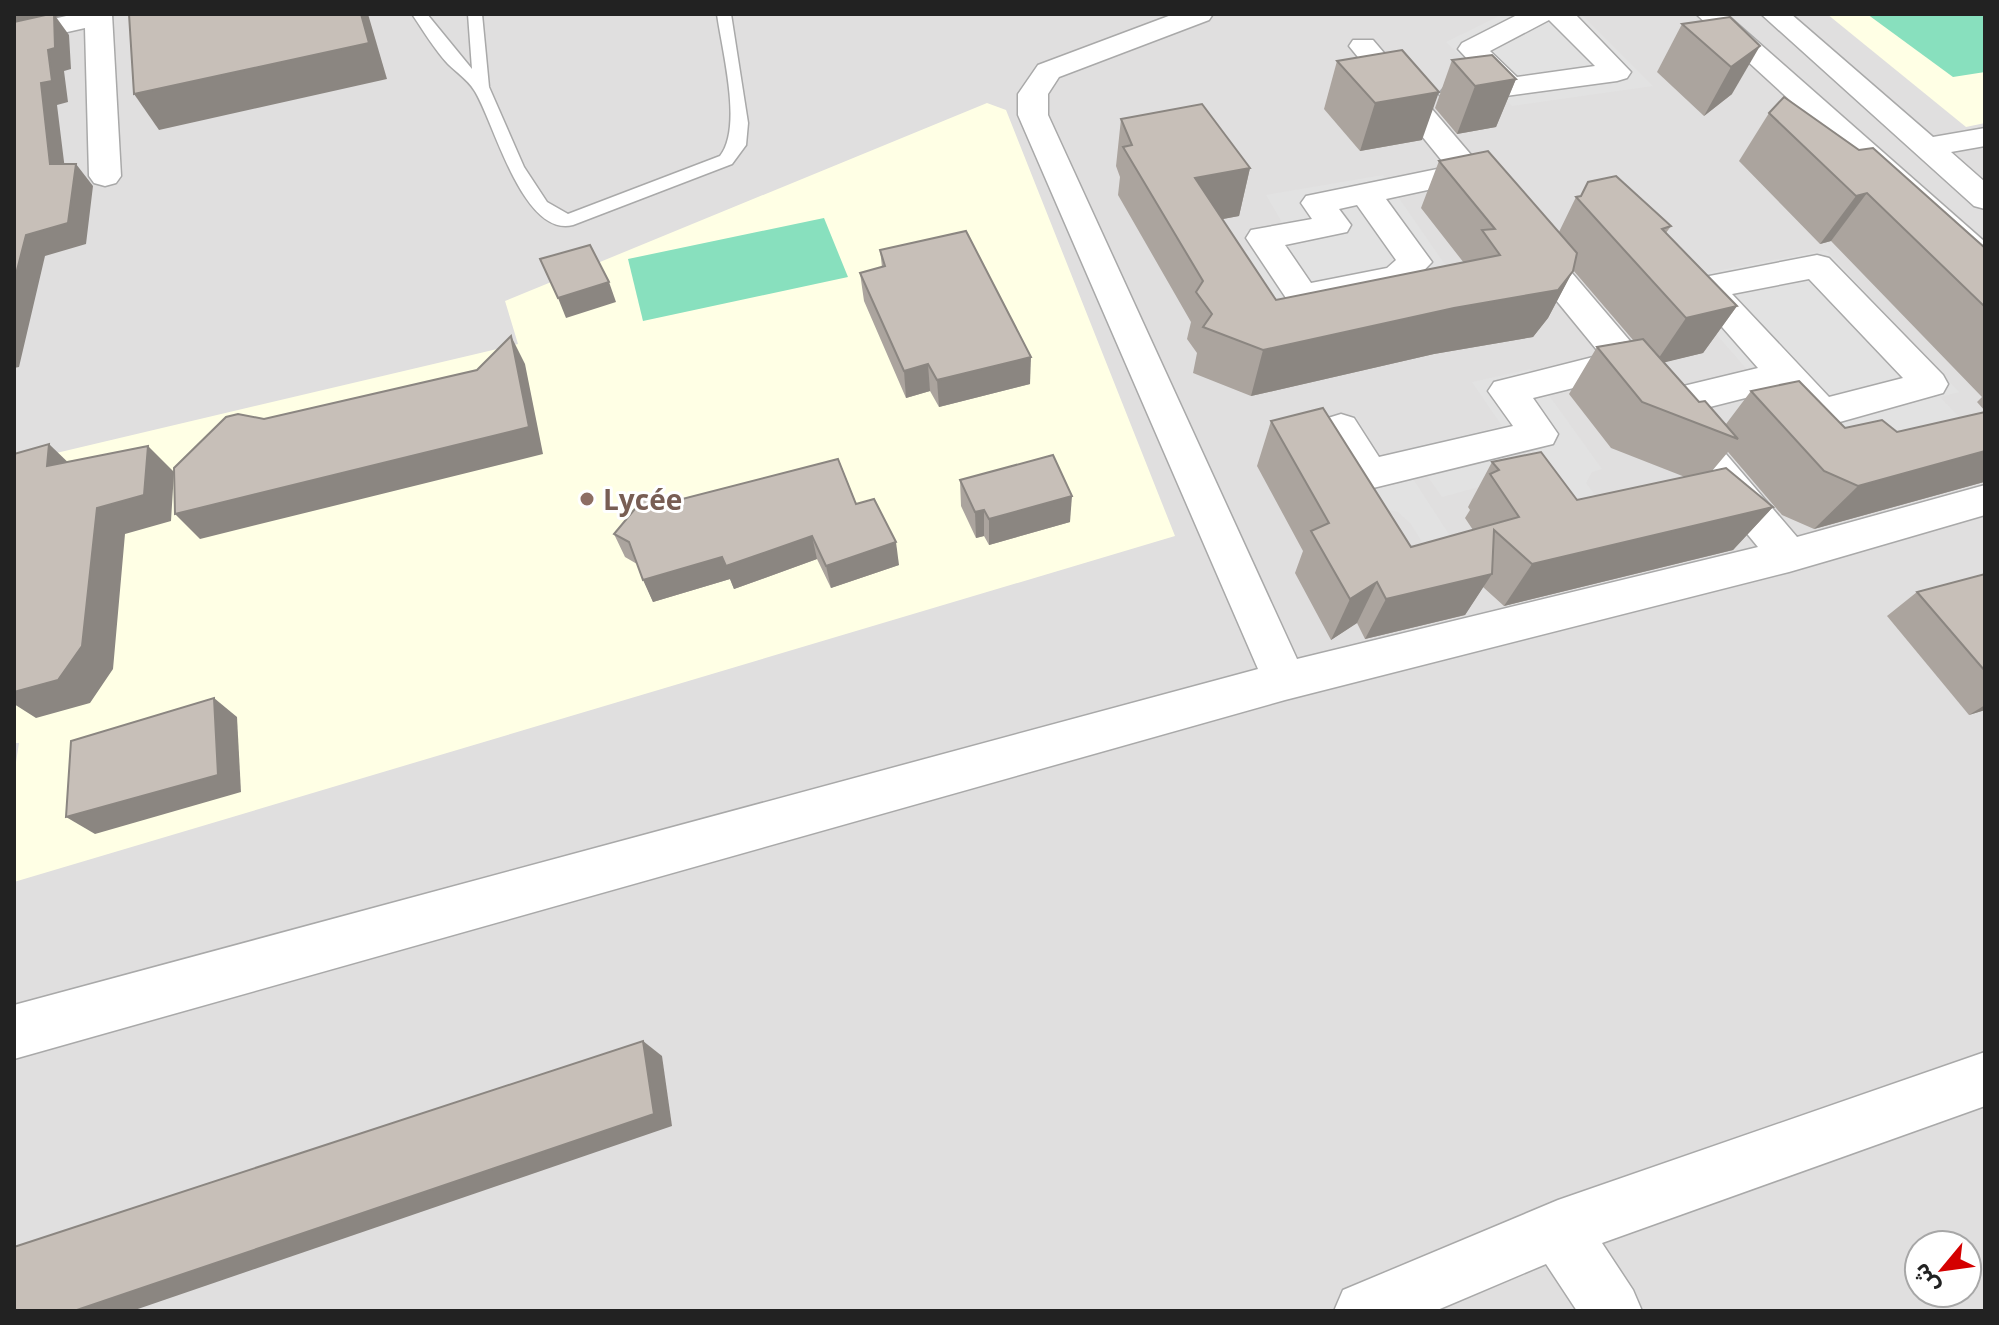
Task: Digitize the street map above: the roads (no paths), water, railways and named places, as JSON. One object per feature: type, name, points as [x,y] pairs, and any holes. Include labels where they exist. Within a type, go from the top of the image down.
[{"type":"street","points":[[1199,14],[1048,71],[1033,94],[1033,115],[1285,681]]},
{"type":"street","points":[[1510,86],[1472,49],[1540,14]]},
{"type":"street","points":[[1408,100],[1617,72],[1559,14]]},
{"type":"street","points":[[1710,14],[1985,260]]},
{"type":"street","points":[[1775,14],[1985,199]]},
{"type":"street","points":[[14,36],[98,16],[105,176]]},
{"type":"street","points":[[1363,46],[1789,556]]},
{"type":"street","points":[[1928,147],[1985,137]]},
{"type":"street","points":[[1365,193],[1415,262],[1398,277],[1302,296],[1263,238],[1335,225],[1317,203],[1365,193],[1469,172]]},
{"type":"street","points":[[1817,266],[1930,384],[1822,413],[1785,375],[1706,287],[1817,266]]},
{"type":"street","points":[[1341,428],[1369,474],[1539,434],[1507,391],[1626,362]]},
{"type":"street","points":[[1662,405],[1785,375]]},
{"type":"street","points":[[14,1032],[1285,681],[1789,556],[1985,500]]},
{"type":"street","points":[[1364,1311],[1558,1229],[1985,1079]]},
{"type":"street","points":[[1558,1229],[1612,1311]]},
{"type":"lane","points":[[419,14],[451,58],[481,87]]},
{"type":"lane","points":[[475,14],[481,87],[515,167],[541,206],[567,221],[726,160],[738,145],[740,123],[724,14]]},
{"type":"place","name":"Lycée","points":[[587,499]]}]
